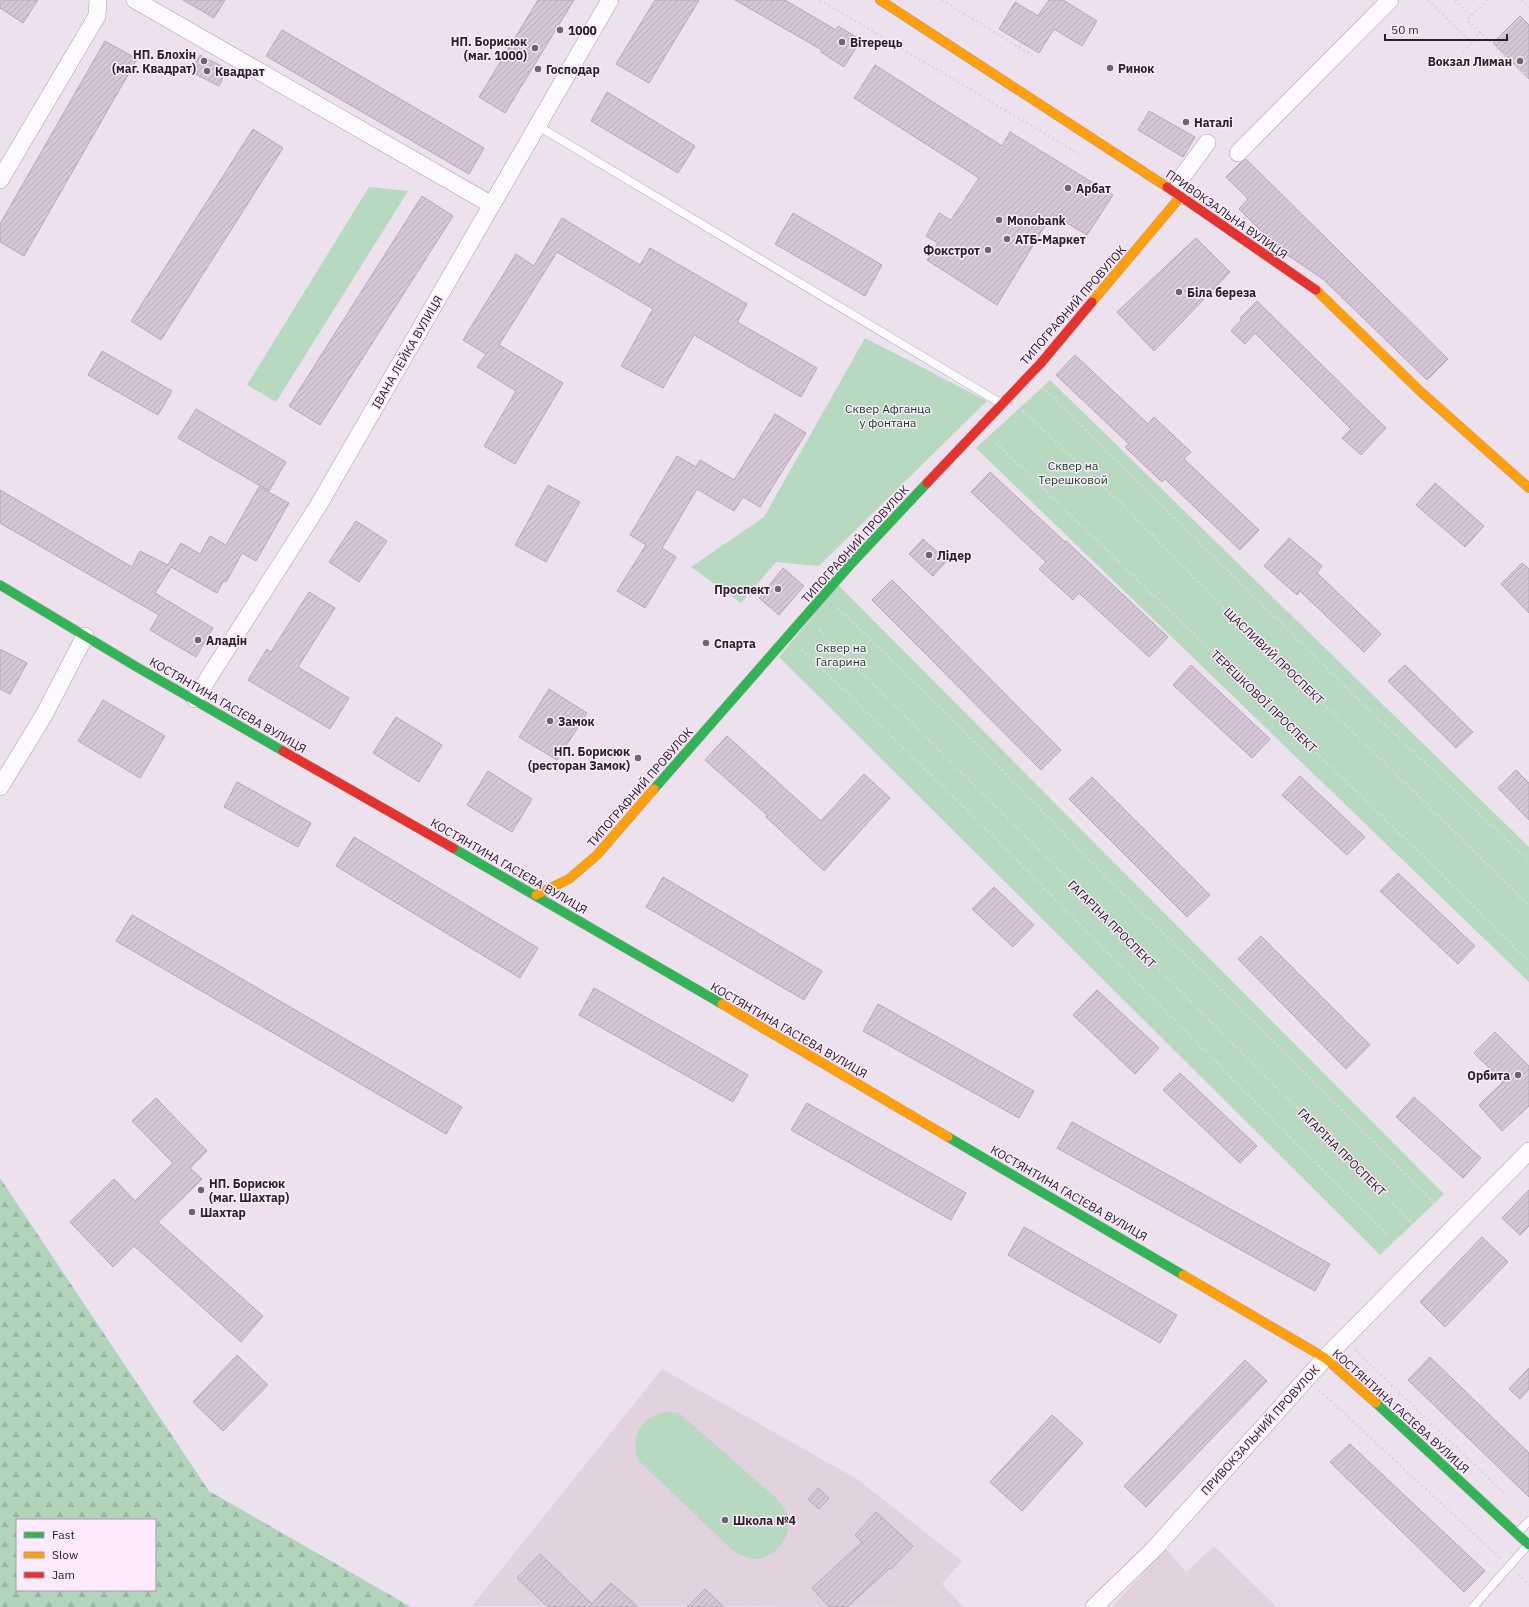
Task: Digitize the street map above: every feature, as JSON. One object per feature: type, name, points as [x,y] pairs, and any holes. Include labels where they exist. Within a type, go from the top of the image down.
[{"type":"street","points":[[0,180],[97,16],[98,0]]},
{"type":"street","points":[[135,0],[492,204]]},
{"type":"street","name":"ІВАНА ЛЕЙКА ВУЛИЦЯ","points":[[195,699],[318,506],[610,0]]},
{"type":"street","name":"ПРИВОКЗАЛЬНА ВУЛИЦЯ","points":[[880,0],[1181,196],[1314,288],[1421,392],[1529,488]]},
{"type":"street","points":[[1238,153],[1390,0]]},
{"type":"street","points":[[1181,196],[1178,181],[1206,143]]},
{"type":"street","name":"ТИПОГРАФНИЙ ПРОВУЛОК","points":[[536,895],[569,879],[597,855],[851,564],[1041,363],[1181,196]]},
{"type":"street","name":"КОСТЯНТИНА ГАСІЄВА ВУЛИЦЯ","points":[[0,585],[85,636],[536,895],[1325,1358],[1372,1399],[1529,1545]]},
{"type":"street","points":[[0,787],[44,715],[85,636]]},
{"type":"street","name":"ПРИВОКЗАЛЬНИЙ ПРОВУЛОК","points":[[1094,1607],[1153,1550],[1325,1358],[1529,1151]]},
{"type":"lane","points":[[538,126],[1002,404]]},
{"type":"lane","points":[[1517,1534],[1529,1521]]},
{"type":"lane","points":[[1473,1607],[1529,1545]]},
{"type":"path","points":[[820,0],[1083,157]]},
{"type":"path","points":[[942,0],[1033,56]]},
{"type":"path","points":[[1428,0],[1471,42]]},
{"type":"path","points":[[1455,0],[1472,16]]},
{"type":"path","points":[[1488,0],[1468,20],[1529,79]]},
{"type":"path","points":[[1521,0],[1529,8]]},
{"type":"path","points":[[1463,52],[1481,32]]},
{"type":"path","points":[[1042,387],[1367,708],[1529,861]]},
{"type":"path","name":"ЩАСЛИВИЙ ПРОСПЕКТ","points":[[1018,407],[1124,506],[1234,618],[1390,768],[1529,906]]},
{"type":"path","name":"ТЕРЕШКОВОЇ ПРОСПЕКТ","points":[[996,443],[1425,858],[1529,962]]},
{"type":"path","points":[[833,604],[959,726],[1106,877],[1254,1022],[1434,1203]]},
{"type":"path","name":"ГАГАРІНА ПРОСПЕКТ","points":[[819,629],[1412,1223]]},
{"type":"path","points":[[797,644],[968,811],[1389,1236]]},
{"type":"path","points":[[1344,1339],[1506,1496]]},
{"type":"path","points":[[1307,1379],[1529,1585]]},
{"type":"shaded area","name":"Школа №4","points":[[662,1369],[857,1479],[962,1561],[942,1584],[964,1607],[472,1606]]},
{"type":"shaded area","points":[[1214,1546],[1277,1607],[1112,1607],[1166,1549],[1186,1572]]},
{"type":"green space","points":[[369,187],[408,191],[276,402],[247,385]]},
{"type":"green space","name":"Сквер Афганца у фонтана","points":[[865,338],[987,401],[819,566],[776,562],[741,603],[691,567],[764,517]]},
{"type":"green space","name":"Сквер на Терешковой","points":[[1050,380],[1529,847],[1529,982],[976,448]]},
{"type":"green space","name":"Сквер на Гагарина","points":[[838,585],[1444,1194],[1380,1255],[779,657]]},
{"type":"green space","points":[[0,1178],[209,1491],[411,1607],[0,1607]]},
{"type":"green space","points":[[667,1412],[679,1413],[775,1497],[785,1510],[788,1520],[788,1527],[784,1540],[775,1551],[763,1558],[753,1559],[731,1549],[637,1459],[636,1442],[637,1434],[640,1428],[650,1418]]},
{"type":"building","points":[[0,0],[38,0],[23,23],[0,8]]},
{"type":"building","points":[[183,0],[225,0],[214,18]]},
{"type":"building","points":[[538,0],[574,0],[505,113],[479,97]]},
{"type":"building","points":[[655,0],[699,0],[649,83],[616,64]]},
{"type":"building","points":[[735,0],[785,0],[836,30],[838,26],[861,40],[844,67],[821,52],[822,50]]},
{"type":"building","points":[[1049,0],[1063,0],[1097,21],[1082,46],[1054,29],[1039,53],[999,29],[1015,2],[1038,16]]},
{"type":"building","name":"Вокзал Лиман","points":[[1520,16],[1529,25],[1529,79],[1493,43]]},
{"type":"building","points":[[282,30],[484,148],[469,174],[266,56]]},
{"type":"building","points":[[105,41],[137,59],[24,256],[0,242],[0,224]]},
{"type":"building","points":[[200,55],[227,69],[219,86],[191,72]]},
{"type":"building","points":[[875,65],[1002,146],[1010,132],[1113,195],[1087,235],[1052,214],[997,305],[927,260],[938,243],[926,236],[939,213],[951,220],[979,178],[854,98]]},
{"type":"building","points":[[607,92],[695,146],[678,173],[591,121]]},
{"type":"building","points":[[1149,111],[1195,137],[1183,157],[1138,130]]},
{"type":"building","points":[[253,129],[283,148],[161,340],[131,321]]},
{"type":"building","points":[[1246,159],[1448,359],[1427,380],[1323,279],[1280,250],[1239,209],[1248,199],[1226,177]]},
{"type":"building","points":[[422,196],[453,216],[320,425],[289,406]]},
{"type":"building","points":[[793,213],[882,265],[865,296],[775,244]]},
{"type":"building","points":[[562,218],[640,265],[650,248],[747,304],[737,322],[817,368],[801,397],[694,335],[663,388],[621,366],[653,309],[557,252],[499,345],[563,383],[515,464],[484,446],[516,391],[477,367],[486,354],[463,340],[516,254],[534,266]]},
{"type":"building","points":[[1196,238],[1230,272],[1154,351],[1117,312]]},
{"type":"building","points":[[1257,301],[1386,428],[1361,455],[1342,438],[1351,429],[1255,333],[1245,344],[1231,331],[1241,320],[1240,318]]},
{"type":"building","points":[[102,351],[172,391],[158,415],[88,375]]},
{"type":"building","points":[[1075,355],[1148,424],[1154,417],[1191,452],[1184,459],[1259,530],[1240,550],[1165,479],[1162,482],[1125,447],[1129,444],[1056,375]]},
{"type":"building","points":[[196,409],[286,462],[269,491],[178,438]]},
{"type":"building","points":[[775,414],[806,433],[760,507],[743,497],[734,511],[697,489],[662,548],[676,557],[645,608],[617,591],[646,545],[630,535],[677,456],[696,467],[700,460],[734,480]]},
{"type":"building","points":[[990,472],[1168,637],[1149,657],[1079,593],[1073,600],[1039,569],[1046,562],[971,492]]},
{"type":"building","points":[[1435,483],[1484,526],[1465,547],[1416,505]]},
{"type":"building","points":[[548,485],[580,502],[546,562],[515,545]]},
{"type":"building","points":[[259,487],[289,503],[256,561],[242,553],[226,582],[224,580],[217,593],[171,567],[155,593],[213,628],[196,657],[150,630],[159,615],[0,523],[0,490],[132,567],[140,551],[168,565],[181,543],[200,554],[210,536],[226,545]]},
{"type":"building","points":[[356,521],[387,541],[359,582],[329,562]]},
{"type":"building","points":[[1289,538],[1322,566],[1317,573],[1381,634],[1364,652],[1300,591],[1297,595],[1264,566]]},
{"type":"building","points":[[923,539],[947,561],[933,576],[909,554]]},
{"type":"building","points":[[1522,563],[1529,569],[1529,613],[1501,584]]},
{"type":"building","points":[[783,568],[804,586],[779,615],[759,598]]},
{"type":"building","points":[[892,580],[1061,750],[1041,770],[872,600]]},
{"type":"building","points":[[309,592],[335,608],[298,667],[349,698],[330,729],[248,680],[267,649],[271,652]]},
{"type":"building","points":[[0,649],[27,663],[10,694],[0,689]]},
{"type":"building","points":[[1191,665],[1270,739],[1252,758],[1173,685]]},
{"type":"building","points":[[1405,665],[1473,732],[1456,748],[1388,681]]},
{"type":"building","points":[[549,689],[587,713],[557,760],[519,737]]},
{"type":"building","points":[[103,700],[165,736],[140,778],[78,741]]},
{"type":"building","points":[[396,717],[442,745],[419,782],[373,753]]},
{"type":"building","points":[[727,736],[821,821],[864,774],[890,798],[824,871],[766,817],[767,815],[705,760]]},
{"type":"building","points":[[1516,770],[1529,783],[1529,820],[1498,788]]},
{"type":"building","points":[[488,771],[532,799],[512,832],[467,805]]},
{"type":"building","points":[[1300,776],[1365,837],[1347,855],[1282,795]]},
{"type":"building","points":[[1092,777],[1210,895],[1187,917],[1069,799]]},
{"type":"building","points":[[237,782],[311,823],[298,847],[224,807]]},
{"type":"building","points":[[354,837],[538,948],[520,978],[336,866]]},
{"type":"building","points":[[1398,873],[1475,946],[1458,964],[1380,891]]},
{"type":"building","points":[[663,877],[822,971],[804,1000],[646,907]]},
{"type":"building","points":[[994,887],[1034,925],[1013,947],[972,909]]},
{"type":"building","points":[[132,915],[462,1107],[446,1134],[116,941]]},
{"type":"building","points":[[1261,936],[1370,1045],[1346,1069],[1238,959]]},
{"type":"building","points":[[594,988],[748,1075],[733,1102],[579,1015]]},
{"type":"building","points":[[1097,990],[1159,1048],[1135,1074],[1073,1015]]},
{"type":"building","points":[[878,1004],[1034,1091],[1019,1118],[863,1031]]},
{"type":"building","points":[[1495,1032],[1529,1066],[1529,1106],[1502,1131],[1479,1105],[1503,1082],[1474,1053]]},
{"type":"building","points":[[1180,1073],[1257,1146],[1240,1163],[1163,1090]]},
{"type":"building","points":[[1414,1097],[1481,1158],[1463,1178],[1396,1117]]},
{"type":"building","points":[[156,1098],[207,1151],[190,1168],[202,1179],[158,1222],[263,1316],[241,1342],[134,1246],[113,1267],[70,1222],[114,1179],[135,1201],[173,1163],[132,1121]]},
{"type":"building","points":[[807,1103],[966,1193],[951,1220],[791,1130]]},
{"type":"building","points":[[1072,1122],[1330,1264],[1315,1291],[1057,1148]]},
{"type":"building","points":[[1529,1190],[1529,1226],[1520,1235],[1502,1218]]},
{"type":"building","points":[[1024,1227],[1177,1315],[1160,1343],[1008,1255]]},
{"type":"building","points":[[1482,1237],[1508,1262],[1445,1327],[1420,1302]]},
{"type":"building","points":[[237,1355],[268,1385],[223,1431],[193,1402]]},
{"type":"building","points":[[1430,1357],[1529,1453],[1529,1497],[1408,1380]]},
{"type":"building","points":[[1245,1360],[1267,1381],[1146,1507],[1124,1486]]},
{"type":"building","points":[[1529,1368],[1529,1389],[1520,1399],[1509,1389]]},
{"type":"building","points":[[1052,1415],[1083,1443],[1022,1511],[990,1482]]},
{"type":"building","points":[[1350,1444],[1485,1571],[1464,1592],[1330,1462]]},
{"type":"building","points":[[818,1488],[829,1498],[819,1509],[808,1499]]},
{"type":"building","points":[[876,1512],[913,1546],[891,1569],[890,1568],[847,1607],[829,1607],[812,1588],[862,1542],[855,1535]]},
{"type":"building","points":[[540,1554],[592,1604],[611,1583],[638,1607],[548,1607],[517,1578]]},
{"type":"building","points":[[705,1589],[724,1607],[687,1607]]},
{"type":"traffic: fast","points":[[654,789],[851,564],[927,483]]},
{"type":"traffic: fast","points":[[0,585],[135,666],[283,751]]},
{"type":"traffic: fast","points":[[453,848],[722,1004]]},
{"type":"traffic: fast","points":[[948,1137],[1183,1275]]},
{"type":"traffic: fast","points":[[1376,1403],[1529,1545]]},
{"type":"traffic: slow","points":[[880,0],[1167,187]]},
{"type":"traffic: slow","points":[[1092,302],[1181,196]]},
{"type":"traffic: slow","points":[[1316,290],[1421,392],[1529,488]]},
{"type":"traffic: slow","points":[[536,895],[569,879],[597,855],[654,789]]},
{"type":"traffic: slow","points":[[722,1004],[948,1137]]},
{"type":"traffic: slow","points":[[1183,1275],[1325,1358],[1376,1403]]},
{"type":"traffic: jam","points":[[1167,187],[1316,290]]},
{"type":"traffic: jam","points":[[927,483],[1041,363],[1092,302]]},
{"type":"traffic: jam","points":[[283,751],[453,848]]},
{"type":"place","name":"1000","points":[[560,30]]},
{"type":"place","name":"Вітерець","points":[[842,42]]},
{"type":"place","name":"НП. Борисюк (маг. 1000)","points":[[535,48]]},
{"type":"place","name":"НП. Блохін (маг. Квадрат)","points":[[204,61]]},
{"type":"place","name":"Вокзал Лиман","points":[[1520,61]]},
{"type":"place","name":"Ринок","points":[[1110,68]]},
{"type":"place","name":"Господар","points":[[538,69]]},
{"type":"place","name":"Квадрат","points":[[207,71]]},
{"type":"place","name":"Наталі","points":[[1186,122]]},
{"type":"place","name":"Арбат","points":[[1068,188]]},
{"type":"place","name":"Monobank","points":[[999,220]]},
{"type":"place","name":"АТБ-Маркет","points":[[1007,239]]},
{"type":"place","name":"Фокстрот","points":[[988,250]]},
{"type":"place","name":"Біла береза","points":[[1179,292]]},
{"type":"place","name":"Лідер","points":[[929,555]]},
{"type":"place","name":"Проспект","points":[[778,589]]},
{"type":"place","name":"Аладін","points":[[198,640]]},
{"type":"place","name":"Спарта","points":[[706,643]]},
{"type":"place","name":"Замок","points":[[550,721]]},
{"type":"place","name":"НП. Борисюк (ресторан Замок)","points":[[638,758]]},
{"type":"place","name":"Орбита","points":[[1518,1075]]},
{"type":"place","name":"НП. Борисюк (маг. Шахтар)","points":[[201,1190]]},
{"type":"place","name":"Шахтар","points":[[192,1212]]},
{"type":"place","name":"Школа №4","points":[[725,1520]]}]
